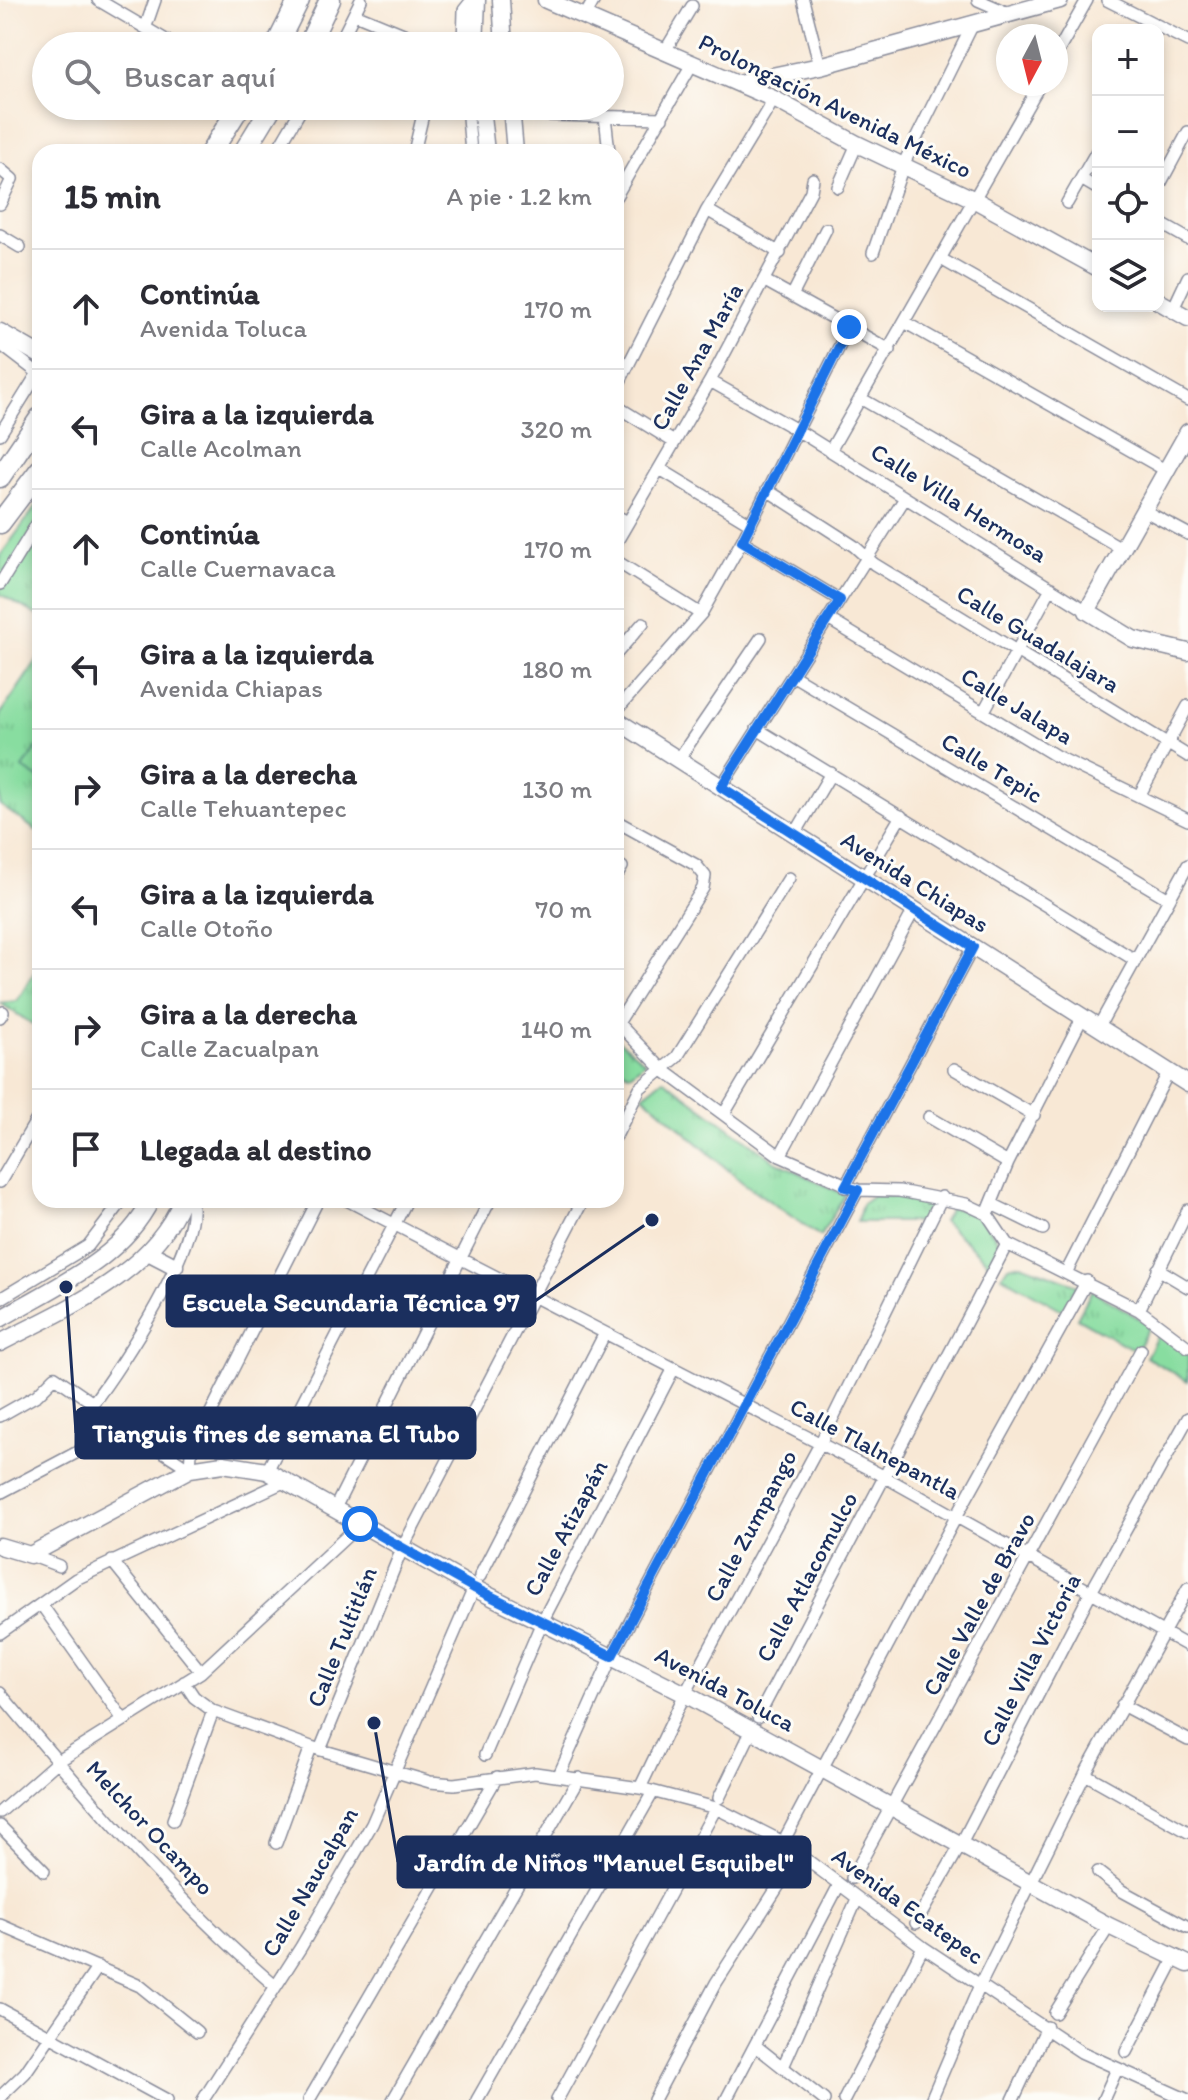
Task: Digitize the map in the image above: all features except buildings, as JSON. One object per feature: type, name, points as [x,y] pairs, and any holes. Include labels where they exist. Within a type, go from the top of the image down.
[{"type":"highway","points":[[283,32],[299,0]]},
{"type":"highway","points":[[315,32],[330,0]]},
{"type":"highway","points":[[216,144],[231,120]]},
{"type":"highway","points":[[249,144],[263,120]]},
{"type":"highway","points":[[0,477],[32,430]]},
{"type":"highway","points":[[0,523],[32,481]]},
{"type":"street","points":[[98,0],[155,32]]},
{"type":"street","points":[[146,26],[155,0]]},
{"type":"street","points":[[345,32],[361,0]]},
{"type":"street","points":[[463,32],[464,10],[474,0]]},
{"type":"street","points":[[474,0],[475,32]]},
{"type":"street","points":[[501,0],[503,32]]},
{"type":"street","name":"Prolongación Avenida México","points":[[546,0],[622,32]]},
{"type":"street","points":[[585,16],[594,0]]},
{"type":"street","points":[[803,0],[820,66]]},
{"type":"street","points":[[978,0],[1008,13]]},
{"type":"street","points":[[736,83],[820,66],[1060,0]]},
{"type":"street","points":[[1068,34],[1087,0]]},
{"type":"street","points":[[1107,0],[1188,41]]},
{"type":"street","points":[[665,51],[692,6]]},
{"type":"street","points":[[355,14],[393,32]]},
{"type":"street","points":[[873,253],[904,163],[973,24]]},
{"type":"street","name":"Prolongación Avenida México","points":[[624,33],[774,99],[857,144],[904,163],[1092,265]]},
{"type":"street","points":[[624,182],[692,64]]},
{"type":"street","points":[[830,451],[1033,96]]},
{"type":"street","points":[[624,373],[707,210],[774,99]]},
{"type":"street","points":[[624,117],[662,118]]},
{"type":"street","points":[[281,144],[295,120]]},
{"type":"street","points":[[416,144],[422,120]]},
{"type":"street","points":[[468,120],[470,144]]},
{"type":"street","points":[[483,120],[485,144]]},
{"type":"street","points":[[512,120],[514,144]]},
{"type":"street","points":[[605,120],[608,144]]},
{"type":"street","points":[[1164,177],[1188,132]]},
{"type":"street","points":[[838,187],[857,144]]},
{"type":"street","points":[[1067,203],[1092,160]]},
{"type":"street","points":[[0,169],[12,179],[0,204]]},
{"type":"street","points":[[1081,179],[1092,185]]},
{"type":"street","name":"Calle Ana María","points":[[624,529],[765,281],[812,185]]},
{"type":"street","points":[[707,210],[780,253]]},
{"type":"street","points":[[1164,225],[1188,239]]},
{"type":"street","points":[[792,296],[826,229]]},
{"type":"street","points":[[0,235],[20,247]]},
{"type":"street","points":[[941,259],[1188,400]]},
{"type":"street","points":[[1173,309],[1188,277]]},
{"type":"street","points":[[765,281],[890,350]]},
{"type":"street","points":[[906,323],[1167,471]]},
{"type":"street","points":[[624,702],[701,614],[751,524],[849,327]]},
{"type":"street","points":[[0,332],[32,350]]},
{"type":"street","points":[[0,344],[32,368]]},
{"type":"street","points":[[0,434],[4,421],[32,381]]},
{"type":"street","name":"Calle Villa Hermosa","points":[[710,381],[797,430],[1133,639],[1188,652]]},
{"type":"street","points":[[860,398],[1123,549]]},
{"type":"street","points":[[624,411],[674,442]]},
{"type":"street","points":[[1087,611],[1188,432]]},
{"type":"street","points":[[660,469],[751,524]]},
{"type":"street","name":"Calle Guadalajara","points":[[767,490],[867,557],[1188,756]]},
{"type":"street","points":[[721,787],[905,498]]},
{"type":"street","points":[[1145,511],[1188,534]]},
{"type":"street","points":[[624,520],[628,522]]},
{"type":"street","points":[[0,584],[32,532]]},
{"type":"street","points":[[742,541],[840,600]]},
{"type":"street","points":[[624,566],[701,614]]},
{"type":"street","points":[[984,711],[1051,588]]},
{"type":"street","name":"Calle Jalapa","points":[[828,619],[1056,756],[1188,820]]},
{"type":"street","points":[[624,645],[643,623]]},
{"type":"street","points":[[678,760],[761,638]]},
{"type":"street","name":"Calle Tepic","points":[[792,675],[1169,899]]},
{"type":"street","points":[[1139,796],[1188,706]]},
{"type":"street","name":"Avenida Chiapas","points":[[624,725],[1188,1084]]},
{"type":"street","points":[[757,729],[1135,960]]},
{"type":"street","points":[[795,834],[831,773]]},
{"type":"street","points":[[724,1114],[901,816]]},
{"type":"street","points":[[624,825],[696,865],[705,876],[703,888],[624,1011]]},
{"type":"street","points":[[1099,1026],[1188,865]]},
{"type":"street","points":[[624,1120],[640,1088],[677,1057],[789,878]]},
{"type":"street","points":[[780,1156],[914,910]]},
{"type":"street","points":[[845,1187],[973,947]]},
{"type":"street","points":[[1083,1016],[1008,1163],[989,1209],[1007,1244],[1087,1281],[1139,1310],[1188,1347]]},
{"type":"street","points":[[624,1029],[662,1069],[780,1156],[845,1187],[942,1197],[989,1209],[1043,1229]]},
{"type":"street","points":[[954,1069],[1034,1115]]},
{"type":"street","points":[[1066,1273],[1169,1071]]},
{"type":"street","points":[[929,1117],[1008,1163]]},
{"type":"street","points":[[0,1182],[32,1128]]},
{"type":"street","points":[[559,1775],[612,1656],[747,1406],[858,1190]]},
{"type":"street","name":"Calle Zumpango","points":[[640,1788],[685,1694],[820,1444],[942,1197]]},
{"type":"street","points":[[0,1299],[88,1246],[117,1208]]},
{"type":"street","points":[[0,1319],[106,1256],[139,1223],[147,1208]]},
{"type":"street","points":[[1,1342],[132,1267],[160,1240],[178,1208]]},
{"type":"street","points":[[0,1416],[37,1395],[55,1377],[93,1403],[139,1336],[175,1266],[192,1223],[191,1208]]},
{"type":"street","points":[[190,1469],[191,1452],[314,1208]]},
{"type":"street","name":"Calle Tlalnepantla","points":[[362,1208],[885,1477],[1188,1646]]},
{"type":"street","points":[[267,1471],[403,1208]]},
{"type":"street","points":[[336,1506],[486,1208]]},
{"type":"street","name":"Calle Tultitlán","points":[[276,1843],[402,1549],[579,1208]]},
{"type":"street","points":[[1139,1310],[1188,1210]]},
{"type":"street","name":"Calle Atlacomulco","points":[[557,2100],[717,1803],[755,1724],[1007,1244]]},
{"type":"street","points":[[148,1252],[175,1266]]},
{"type":"street","points":[[1158,1269],[1188,1287]]},
{"type":"street","points":[[783,1842],[956,1517],[1087,1281]]},
{"type":"street","name":"Calle Naucalpan","points":[[203,2100],[372,1824],[477,1582],[605,1333]]},
{"type":"street","name":"Calle Valle de Bravo","points":[[852,1878],[1030,1558],[1141,1350]]},
{"type":"street","name":"Calle Atizapán","points":[[485,1755],[542,1622],[674,1368]]},
{"type":"street","name":"Calle Villa Victoria","points":[[916,1923],[960,1846],[1091,1592],[1188,1418]]},
{"type":"street","points":[[0,1493],[125,1427],[190,1469]]},
{"type":"street","name":"Avenida Toluca","points":[[190,1469],[223,1464],[267,1471],[288,1480],[336,1506],[402,1549],[477,1582],[542,1622],[685,1694],[755,1724],[823,1770],[1109,1926],[1182,1961]]},
{"type":"street","points":[[30,1555],[190,1469]]},
{"type":"street","points":[[0,1633],[76,1579],[288,1480]]},
{"type":"street","points":[[0,1812],[57,1762],[122,1718],[201,1672],[360,1524]]},
{"type":"street","points":[[0,1546],[59,1566]]},
{"type":"street","points":[[112,1561],[201,1672]]},
{"type":"street","points":[[931,2100],[980,1985],[1085,1774],[1188,1588]]},
{"type":"street","points":[[41,1604],[122,1718]]},
{"type":"street","name":"Avenida Ecatepec","points":[[184,1682],[194,1697],[213,1711],[315,1749],[430,1782],[454,1784],[535,1773],[717,1803],[783,1842],[923,1947],[1081,2052],[1180,2098]]},
{"type":"street","name":"Melchor Ocampo","points":[[0,1693],[57,1762],[234,1951],[275,1986]]},
{"type":"street","points":[[1122,1705],[1188,1740]]},
{"type":"street","points":[[173,1820],[213,1711]]},
{"type":"street","points":[[1085,1774],[1188,1832]]},
{"type":"street","points":[[309,2100],[497,1777]]},
{"type":"street","points":[[393,2100],[579,1778]]},
{"type":"street","points":[[477,2100],[653,1792]]},
{"type":"street","points":[[0,1826],[44,1871]]},
{"type":"street","points":[[654,2100],[716,1983],[799,1854]]},
{"type":"street","points":[[1098,1872],[1122,1891],[1188,1927]]},
{"type":"street","points":[[726,2100],[839,1885]]},
{"type":"street","points":[[783,2067],[857,1899]]},
{"type":"street","points":[[0,1925],[140,1986],[197,2032]]},
{"type":"street","points":[[1055,2013],[1109,1926]]},
{"type":"street","points":[[844,2100],[923,1947]]},
{"type":"street","points":[[1126,2052],[1182,1961]]},
{"type":"street","points":[[0,2097],[25,2073],[98,1967]]},
{"type":"street","points":[[0,2009],[167,2100]]},
{"type":"street","points":[[1013,2100],[1047,2027]]},
{"type":"street","points":[[756,2046],[818,2098]]},
{"type":"street","points":[[1103,2100],[1117,2069]]},
{"type":"green space","points":[[32,512],[32,612],[0,594],[0,556]]},
{"type":"green space","points":[[32,668],[32,827],[0,805],[0,715]]},
{"type":"green space","points":[[32,755],[32,774],[23,768]]},
{"type":"green space","points":[[32,976],[32,1024],[0,1003],[17,1001]]},
{"type":"green space","points":[[624,1045],[645,1062],[630,1074],[624,1071]]},
{"type":"green space","points":[[663,1079],[775,1161],[845,1195],[820,1236],[742,1182],[643,1095]]},
{"type":"green space","points":[[874,1195],[931,1200],[922,1222],[857,1222],[862,1204]]},
{"type":"green space","points":[[950,1209],[974,1214],[990,1229],[999,1244],[990,1264],[943,1221]]},
{"type":"green space","points":[[1021,1264],[1078,1285],[1064,1311],[1002,1276],[1008,1267]]},
{"type":"green space","points":[[1092,1290],[1150,1325],[1136,1351],[1077,1318]]},
{"type":"green space","points":[[1159,1333],[1188,1354],[1188,1381],[1146,1357]]},
{"type":"place","name":"Escuela Secundaria Técnica 97","points":[[652,1220]]},
{"type":"place","name":"Tianguis fines de semana El Tubo","points":[[66,1287]]},
{"type":"place","name":"Jardín de Niños \"Manuel Esquibel\"","points":[[374,1723]]},
{"type":"route","points":[[360,1524],[474,1588],[612,1656],[747,1406],[858,1190],[845,1187],[973,947],[721,787],[840,600],[742,541],[849,327]]}]
